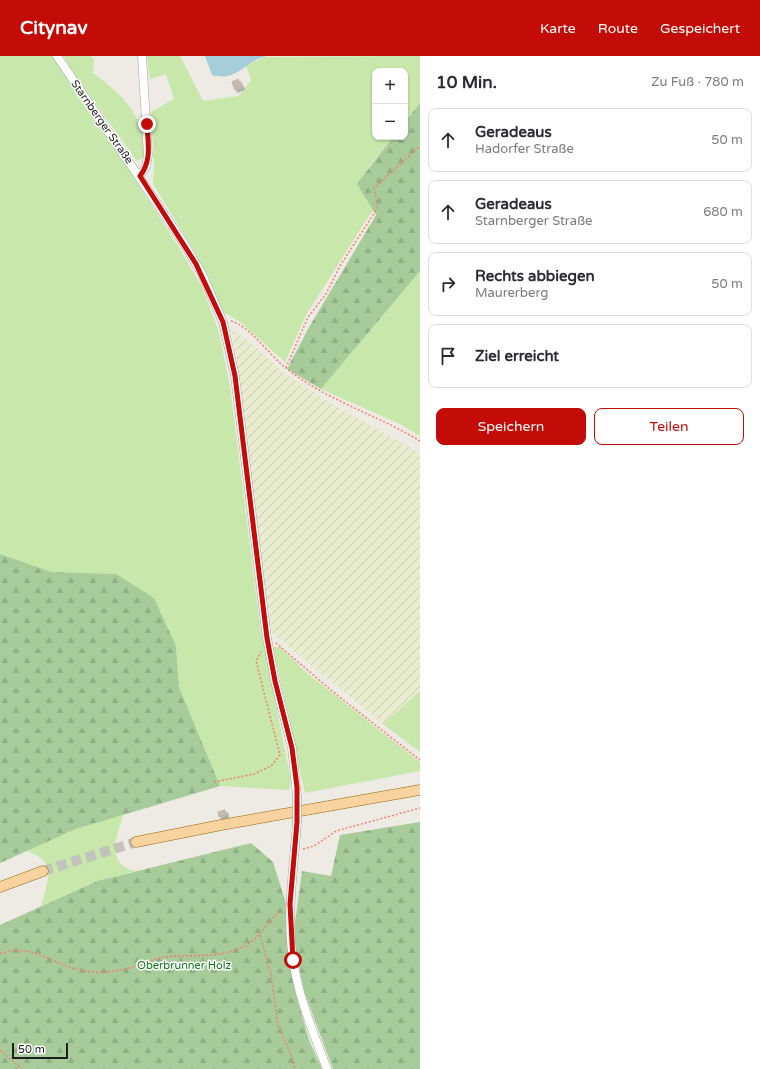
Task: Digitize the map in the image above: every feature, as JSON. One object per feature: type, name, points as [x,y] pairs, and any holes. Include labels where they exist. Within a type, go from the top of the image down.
[{"type":"main road","points":[[136,842],[221,825],[420,790]]},
{"type":"main road","points":[[0,887],[43,871]]},
{"type":"street","name":"Starnberger Straße","points":[[57,56],[65,70],[140,176],[191,255],[202,274],[223,322],[235,376],[267,638],[292,748],[297,796],[297,822],[290,904],[293,960],[310,1024],[328,1069]]},
{"type":"street","points":[[140,176],[146,167],[148,155],[142,56]]},
{"type":"path","points":[[286,368],[308,317],[326,294],[340,266],[378,206],[374,188],[420,146]]},
{"type":"path","points":[[223,322],[232,321],[248,331],[286,368],[334,399],[399,428],[420,441]]},
{"type":"path","points":[[267,638],[282,646],[320,682],[420,760]]},
{"type":"path","points":[[214,782],[254,774],[271,766],[280,755],[256,661],[260,653],[269,650]]},
{"type":"path","points":[[295,851],[314,846],[336,831],[420,808]]},
{"type":"path","points":[[0,954],[21,950],[38,954],[84,972],[118,971],[157,958],[226,954],[244,947],[260,935],[268,922],[290,904]]},
{"type":"path","points":[[260,935],[271,975],[278,1026],[296,1069]]},
{"type":"path","points":[[0,1050],[22,1069]]},
{"type":"green space","points":[[0,56],[54,56],[77,95],[124,162],[178,246],[202,287],[219,332],[230,387],[260,625],[291,780],[289,790],[220,786],[179,687],[176,646],[116,574],[52,572],[0,554]]},
{"type":"green space","points":[[64,56],[91,56],[94,60],[93,73],[122,98],[139,122],[144,135],[144,157],[137,161],[72,71]]},
{"type":"green space","points":[[147,56],[180,56],[203,101],[239,96],[251,80],[246,66],[265,57],[420,56],[420,103],[408,118],[408,68],[372,68],[372,140],[391,140],[369,167],[369,201],[374,208],[306,315],[285,362],[239,321],[223,312],[196,254],[153,184],[154,164],[151,112],[174,99],[166,74],[150,79]]},
{"type":"green space","points":[[420,103],[420,271],[321,389],[287,369],[308,329],[376,215],[357,184],[391,140],[408,140],[408,118]]},
{"type":"green space","points":[[420,271],[420,436],[400,424],[321,389]]},
{"type":"green space","points":[[232,331],[244,337],[284,373],[330,403],[420,453],[420,691],[383,724],[272,633],[253,499],[240,377]]},
{"type":"green space","points":[[0,554],[52,572],[116,574],[154,598],[176,646],[179,687],[220,786],[76,829],[0,863]]},
{"type":"green space","points":[[273,647],[280,647],[308,674],[420,762],[420,771],[305,793]]},
{"type":"green space","points":[[420,691],[420,752],[383,724]]},
{"type":"green space","points":[[123,815],[117,834],[115,848],[116,855],[123,866],[135,871],[97,881],[41,906],[45,895],[48,875],[47,868],[41,858],[27,851],[76,829]]},
{"type":"green space","points":[[420,822],[420,1069],[333,1069],[304,991],[293,937],[302,871],[331,876],[340,835]]},
{"type":"green space","name":"Oberbrunner Holz","points":[[251,843],[273,862],[286,903],[287,944],[296,994],[309,1040],[322,1069],[0,1069],[0,925],[97,881]]},
{"type":"water","points":[[205,56],[267,56],[252,62],[229,76],[221,76],[212,75]]},
{"type":"building","points":[[238,79],[242,87],[235,90],[232,82]]},
{"type":"building","points":[[225,810],[226,815],[219,817],[218,812]]},
{"type":"tunnel","points":[[43,871],[136,842]]},
{"type":"route","points":[[147,124],[148,155],[146,167],[140,176],[202,274],[223,322],[235,376],[267,638],[275,681],[292,748],[297,787],[297,822],[290,904],[293,960]]}]
